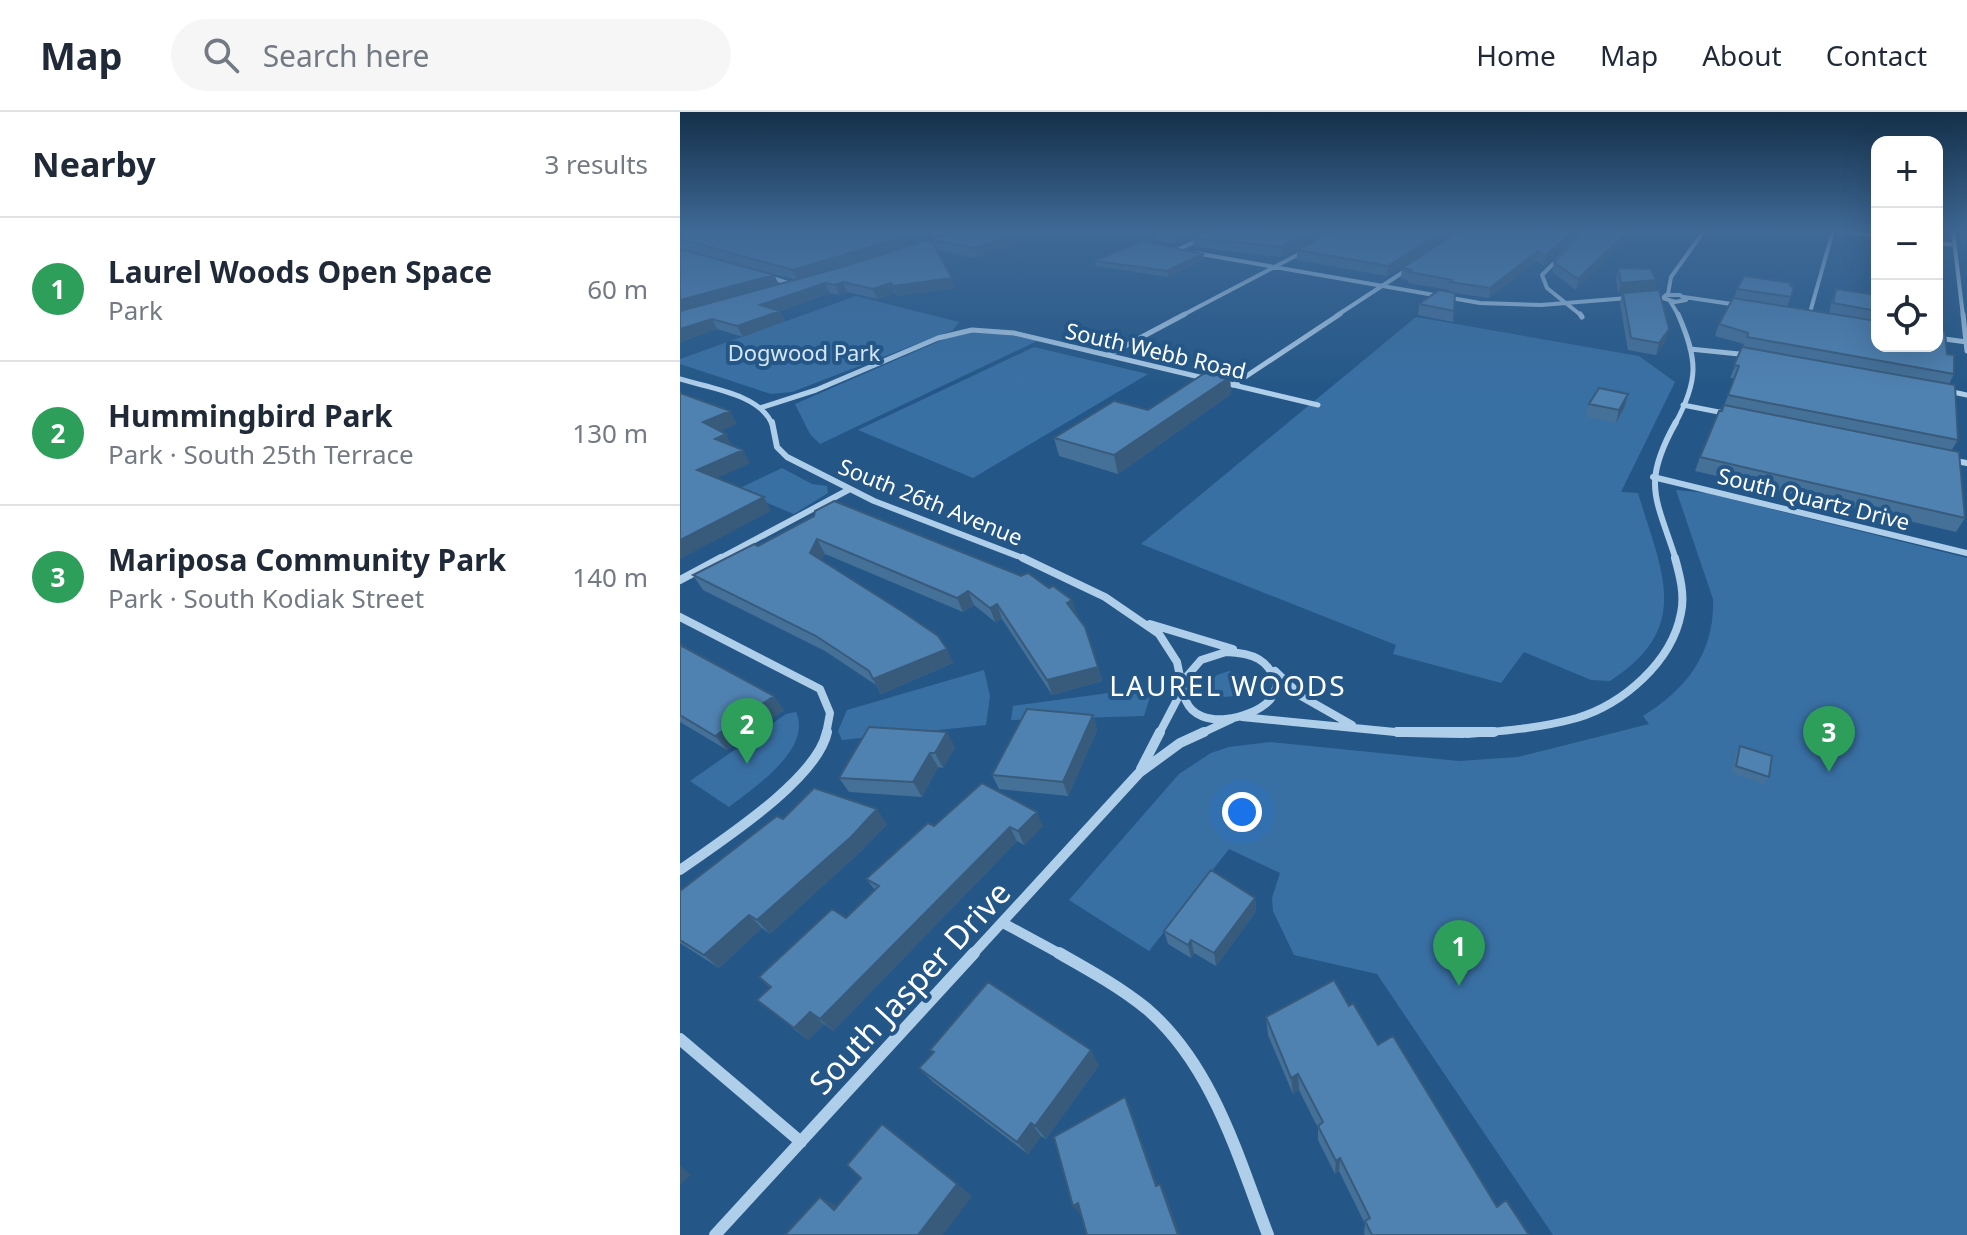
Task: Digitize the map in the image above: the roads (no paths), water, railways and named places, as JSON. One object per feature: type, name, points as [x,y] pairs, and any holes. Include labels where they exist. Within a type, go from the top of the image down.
[{"type":"street","points":[[789,283],[794,285]]},
{"type":"street","points":[[782,288],[799,283]]},
{"type":"street","points":[[1108,355],[1242,283]]},
{"type":"street","points":[[1362,283],[1480,303],[1568,303],[1636,298]]},
{"type":"street","points":[[1233,385],[1387,283]]},
{"type":"street","points":[[1544,283],[1578,310],[1582,317]]},
{"type":"street","points":[[1667,298],[1671,283]]},
{"type":"street","points":[[1809,317],[1818,283]]},
{"type":"street","points":[[1959,283],[1967,351]]},
{"type":"street","points":[[1356,727],[1301,696],[1271,667],[1250,655],[1226,652],[1201,660],[1186,674],[1182,688],[1188,706],[1213,718],[1356,727],[1434,736],[1524,729],[1585,714],[1635,688],[1650,673],[1671,641],[1682,610],[1682,584],[1652,489],[1653,470],[1695,378],[1682,301],[1671,288]]},
{"type":"street","points":[[1960,296],[1967,297]]},
{"type":"street","points":[[1657,297],[1739,305]]},
{"type":"street","points":[[1667,298],[1682,301]]},
{"type":"street","points":[[1796,315],[1820,318]]},
{"type":"street","name":"South Webb Road","points":[[760,408],[816,390],[938,338],[961,332],[1014,333],[1318,405]]},
{"type":"street","points":[[1943,339],[1966,342]]},
{"type":"street","points":[[1690,349],[1762,358]]},
{"type":"street","points":[[680,379],[760,408]]},
{"type":"street","points":[[680,386],[690,383]]},
{"type":"street","points":[[1935,389],[1967,395]]},
{"type":"street","points":[[1683,405],[1743,417]]},
{"type":"street","name":"South 26th Avenue","points":[[760,408],[771,418],[777,447],[783,453],[850,489],[1043,566],[1084,585],[1146,623],[1250,655]]},
{"type":"street","points":[[1937,457],[1967,463]]},
{"type":"street","name":"South Quartz Drive","points":[[1653,477],[1967,553]]},
{"type":"street","points":[[680,580],[850,489]]},
{"type":"street","points":[[680,617],[820,689],[831,708],[828,736],[803,773],[680,870]]},
{"type":"street","name":"South 26th Avenue","points":[[1146,623],[1170,648],[1182,688]]},
{"type":"street","points":[[1237,718],[1266,705],[1275,692],[1276,679],[1271,667]]},
{"type":"street","name":"South Jasper Drive","points":[[1139,773],[1182,688]]},
{"type":"street","name":"South Jasper Drive","points":[[715,1235],[1139,773],[1180,743],[1237,718]]},
{"type":"street","points":[[1003,923],[1124,993],[1177,1040],[1209,1088],[1268,1235]]},
{"type":"street","points":[[680,1039],[801,1142]]},
{"type":"place","name":"Hummingbird Park","points":[[747,764]]},
{"type":"place","name":"Mariposa Community Park","points":[[1829,772]]},
{"type":"place","name":"Laurel Woods Open Space","points":[[1459,986]]},
{"type":"district","name":"LAUREL WOODS","points":[[1228,685]]},
{"type":"park label","name":"Dogwood Park","points":[[804,352]]}]
